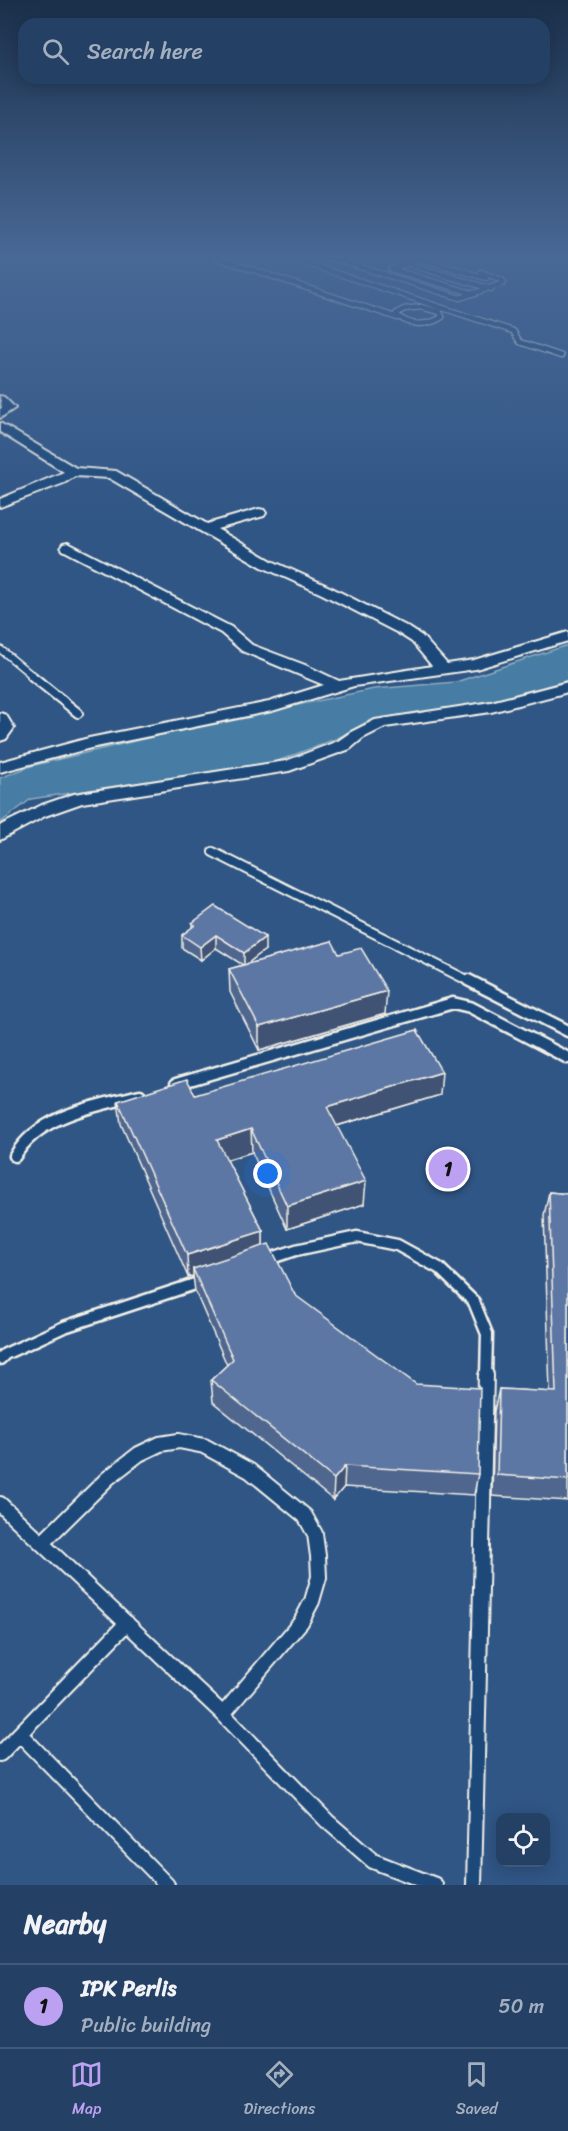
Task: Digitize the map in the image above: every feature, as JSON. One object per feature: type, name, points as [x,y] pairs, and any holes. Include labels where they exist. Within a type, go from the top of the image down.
[{"type":"street","points":[[0,399],[9,408],[0,415]]},
{"type":"street","points":[[0,427],[73,472],[112,474],[267,564],[404,630],[417,639],[444,670]]},
{"type":"street","points":[[0,503],[60,480],[73,472]]},
{"type":"street","points":[[206,528],[259,513]]},
{"type":"street","points":[[68,547],[226,630],[247,648],[300,668],[340,687]]},
{"type":"street","points":[[0,766],[80,745],[246,711],[375,678],[476,664],[568,636]]},
{"type":"street","points":[[0,834],[52,805],[91,796],[289,766],[344,745],[357,735],[381,723],[491,706],[568,687]]},
{"type":"street","points":[[0,718],[6,728],[0,736]]},
{"type":"lane","points":[[532,346],[561,356]]},
{"type":"lane","points":[[0,649],[78,713]]},
{"type":"lane","points":[[213,852],[568,1031]]},
{"type":"lane","points":[[163,1088],[262,1060],[388,1020],[453,1003],[470,1007],[568,1058]]},
{"type":"lane","points":[[15,1156],[22,1141],[43,1125],[152,1091]]},
{"type":"lane","points":[[253,1265],[296,1250],[357,1237],[397,1245],[439,1268],[474,1302],[487,1334],[474,1885]]},
{"type":"lane","points":[[0,1359],[5,1354],[64,1327],[221,1275]]},
{"type":"lane","points":[[42,1544],[108,1478],[139,1454],[160,1444],[179,1441],[204,1446],[250,1471],[305,1516],[315,1534],[318,1556],[318,1577],[312,1601],[301,1622],[223,1714]]},
{"type":"lane","points":[[0,1504],[223,1714],[327,1821],[374,1861],[435,1885]]},
{"type":"lane","points":[[0,1754],[127,1623]]},
{"type":"lane","points":[[20,1734],[167,1885]]},
{"type":"water","points":[[568,645],[568,680],[517,695],[440,711],[370,720],[338,738],[275,762],[31,799],[0,823],[0,778],[31,766],[193,727],[374,689],[456,682]]},
{"type":"building","points":[[215,906],[265,937],[244,953],[216,935],[200,947],[182,935],[195,925],[192,923]]},
{"type":"building","points":[[332,941],[339,954],[361,948],[387,991],[259,1027],[229,969]]},
{"type":"building","points":[[417,1030],[442,1072],[327,1107],[366,1181],[287,1206],[251,1129],[217,1140],[263,1231],[187,1255],[118,1101],[187,1079],[195,1095]]},
{"type":"building","points":[[549,1192],[568,1194],[568,1480],[497,1475],[499,1389],[556,1392]]},
{"type":"building","points":[[269,1244],[295,1295],[416,1384],[480,1388],[478,1474],[345,1466],[334,1479],[211,1380],[233,1359],[193,1269]]},
{"type":"place","name":"IPK Perlis","points":[[448,1169]]}]
